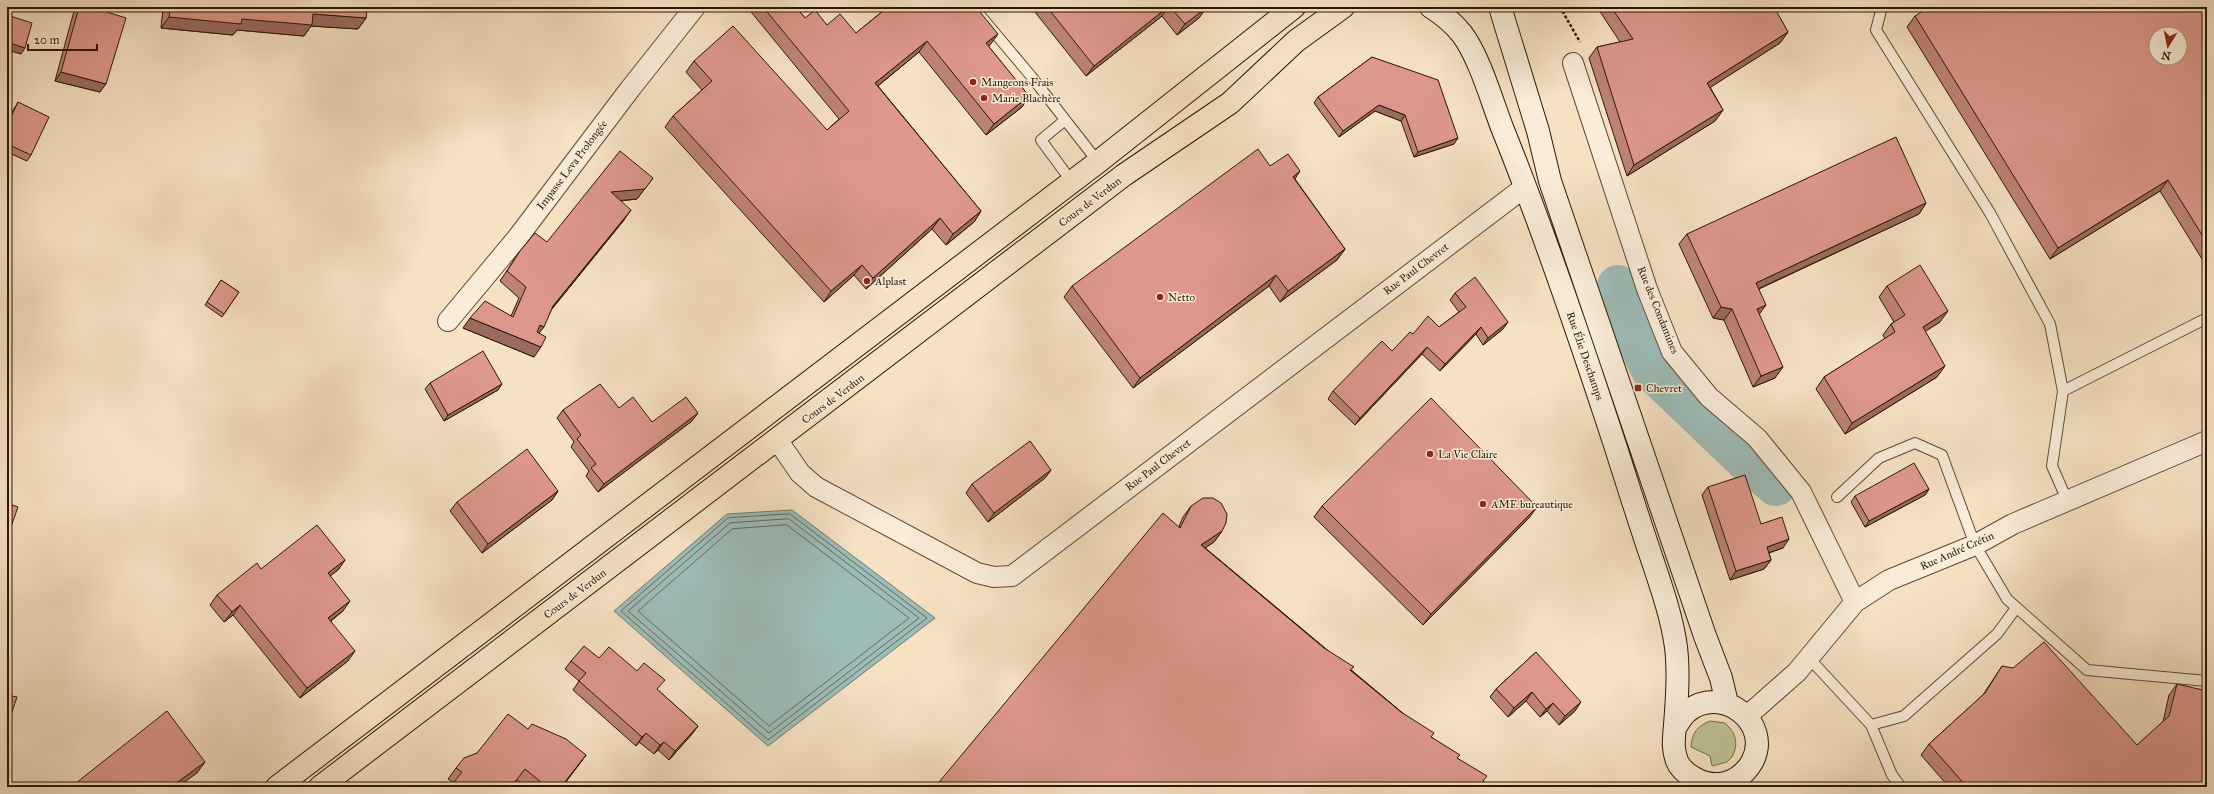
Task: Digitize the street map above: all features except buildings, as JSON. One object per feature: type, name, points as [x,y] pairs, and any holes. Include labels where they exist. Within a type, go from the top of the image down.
[{"type":"main road","points":[[277,787],[1072,182],[1294,7]]},
{"type":"main road","name":"Cours de Verdun","points":[[320,787],[778,441],[1124,175],[1230,103],[1296,41],[1343,7]]},
{"type":"main road","name":"Rue Élie Deschamps","points":[[1431,7],[1442,14],[1463,35],[1475,59],[1526,188],[1589,367],[1664,596],[1676,645],[1678,669],[1675,728]]},
{"type":"main road","points":[[1500,7],[1538,132],[1550,181],[1705,636],[1721,678],[1727,703]]},
{"type":"main road","points":[[1713,701],[1727,703],[1743,712],[1746,717],[1755,733],[1756,748],[1752,761],[1741,776],[1730,785],[1692,783],[1677,763],[1672,742],[1675,728],[1685,713],[1698,705],[1713,701]]},
{"type":"main road","points":[[296,787],[314,772],[346,735]]},
{"type":"street","name":"Impasse Leva Prolongée","points":[[448,321],[518,237],[630,89],[696,7]]},
{"type":"street","name":"Rue des Condamines","points":[[1573,63],[1648,289],[1672,352],[1709,398],[1757,438],[1801,492],[1855,602]]},
{"type":"street","name":"Rue Paul Chevret","points":[[778,441],[800,473],[816,488],[977,573],[994,577],[1012,576],[1521,190],[1526,188]]},
{"type":"street","name":"Rue André Crétin","points":[[1746,717],[1797,672],[1855,602],[1889,580],[1974,545],[2013,524],[2067,500],[2207,441]]},
{"type":"lane","points":[[973,7],[1098,162]]},
{"type":"lane","points":[[1882,7],[1876,30],[1990,213],[2050,324],[2063,391],[2052,466],[2067,500]]},
{"type":"lane","points":[[1065,120],[1041,140],[1072,182]]},
{"type":"lane","points":[[2063,391],[2207,318]]},
{"type":"lane","points":[[1837,497],[1879,458],[1915,443],[1942,455],[1974,545],[2007,599],[2088,670],[2207,681]]},
{"type":"lane","points":[[1871,725],[1904,716],[1997,634],[2016,608]]},
{"type":"lane","points":[[1808,658],[1871,725],[1892,775],[1901,787]]},
{"type":"path","points":[[1560,7],[1581,43],[1573,63]]},
{"type":"green space","points":[[1710,721],[1725,723],[1734,734],[1736,743],[1732,757],[1727,762],[1712,766],[1710,756],[1691,747],[1696,731],[1702,725]]},
{"type":"water","points":[[792,510],[935,618],[768,746],[614,611],[727,514]]},
{"type":"waterway","points":[[1618,286],[1634,333],[1652,370],[1747,461],[1776,485]]},
{"type":"place","name":"Mangeons Frais","points":[[973,82]]},
{"type":"place","name":"Marie Blachère","points":[[984,98]]},
{"type":"place","name":"Alplast","points":[[867,281]]},
{"type":"place","name":"Netto","points":[[1160,297]]},
{"type":"place","name":"Chevret","points":[[1638,388]]},
{"type":"place","name":"La Vie Claire","points":[[1430,454]]},
{"type":"place","name":"AME bureautique","points":[[1483,504]]}]
